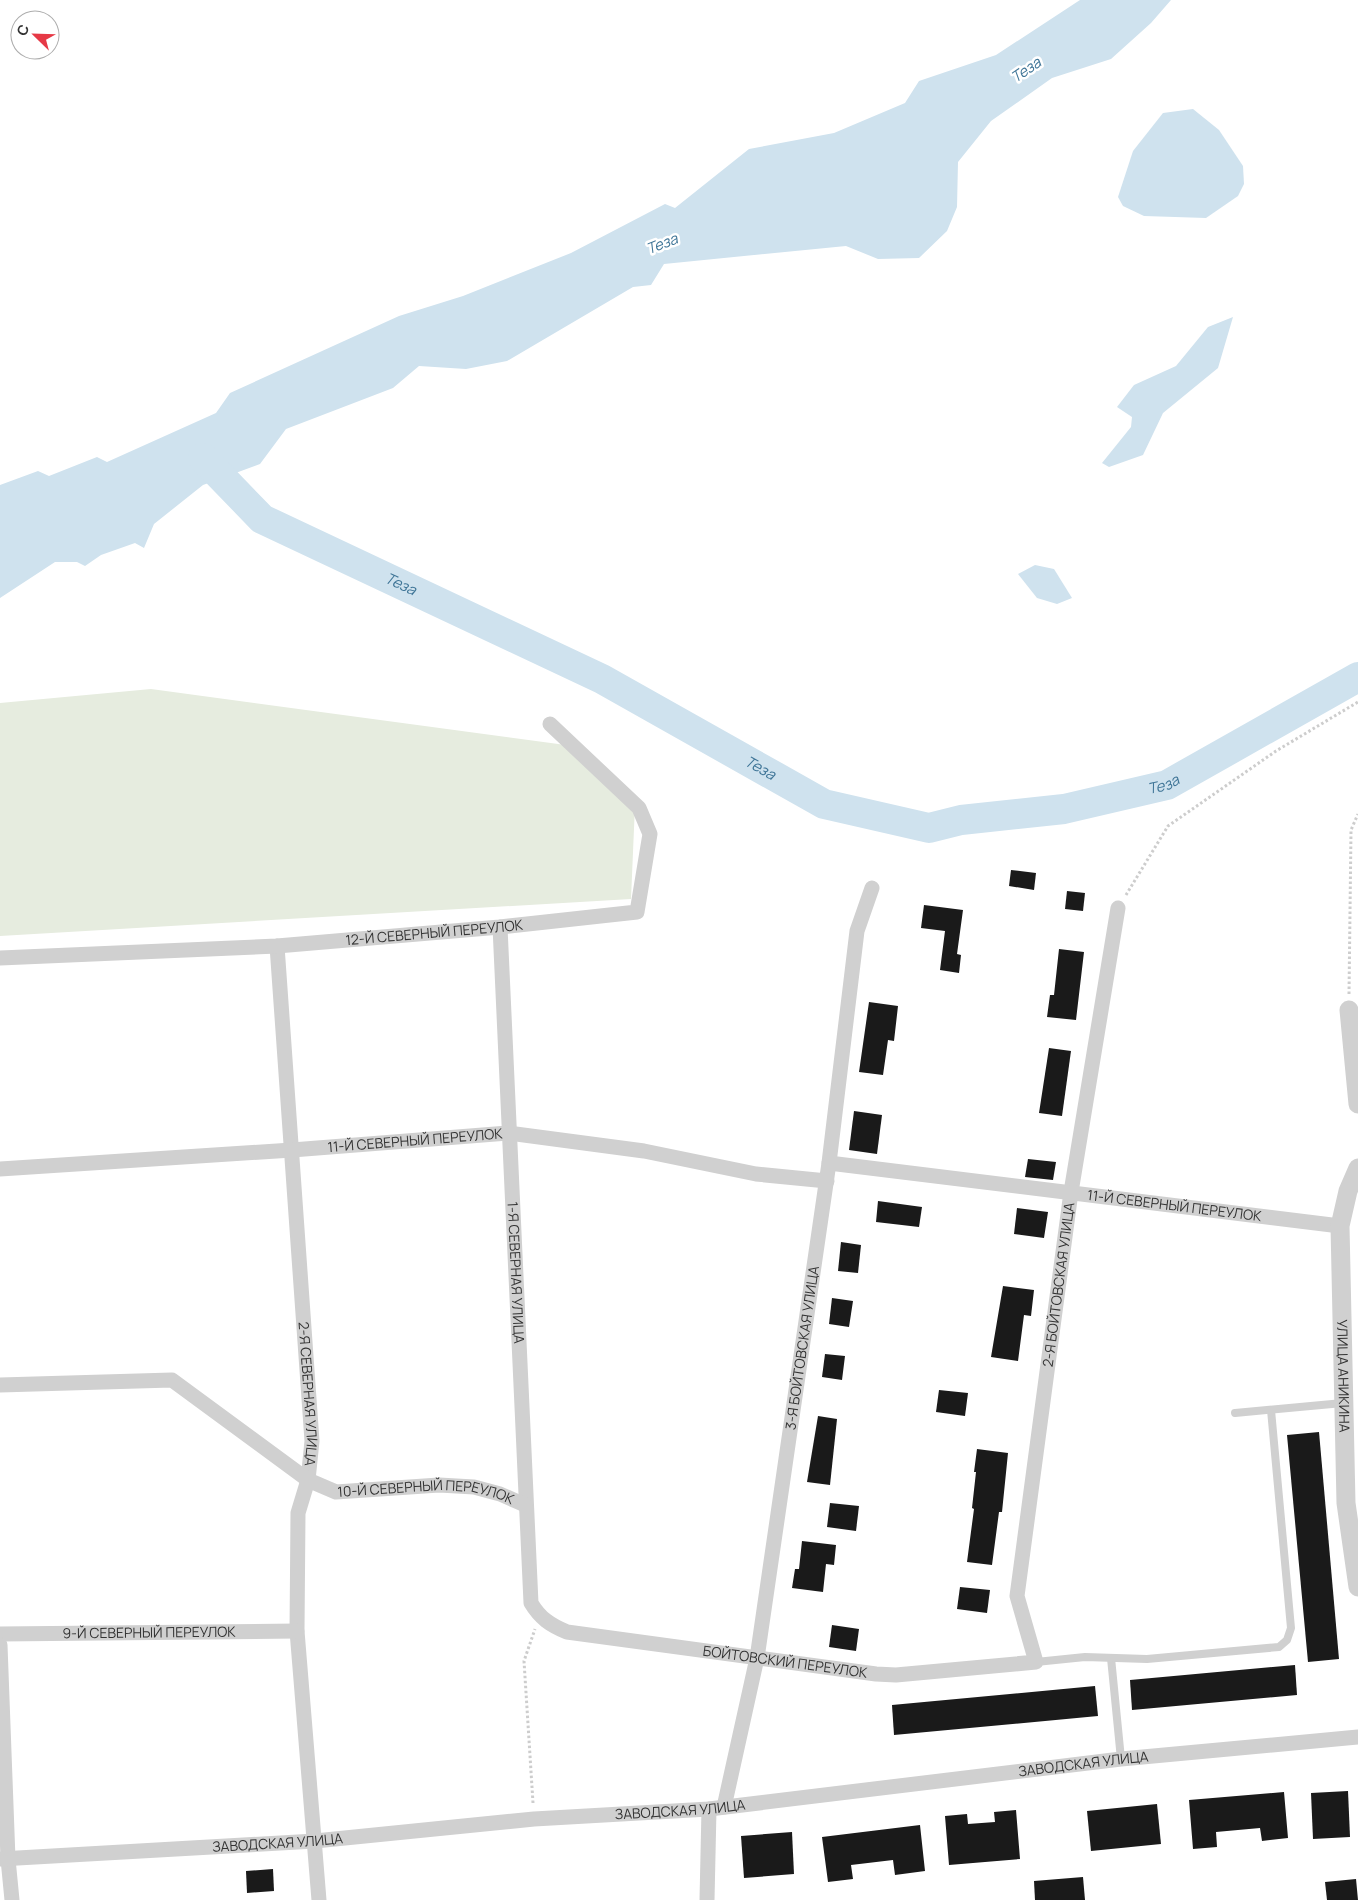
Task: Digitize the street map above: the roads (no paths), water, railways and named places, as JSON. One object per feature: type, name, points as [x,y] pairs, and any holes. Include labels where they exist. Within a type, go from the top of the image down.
[{"type":"street","name":"12-Й СЕВЕРНЫЙ ПЕРЕУЛОК","points":[[0,958],[277,946],[500,927],[637,912],[650,834],[639,808],[550,724]]},
{"type":"street","name":"3-Я БОЙТОВСКАЯ УЛИЦА","points":[[717,1808],[757,1658],[829,1163],[857,931],[872,888]]},
{"type":"street","name":"2-Я БОЙТОВСКАЯ УЛИЦА","points":[[1036,1662],[1017,1596],[1071,1192],[1118,908]]},
{"type":"street","name":"1-Я СЕВЕРНАЯ УЛИЦА","points":[[500,927],[525,1505],[531,1603],[539,1616]]},
{"type":"street","name":"2-Я СЕВЕРНАЯ УЛИЦА","points":[[277,946],[312,1441],[308,1480],[298,1513],[297,1631],[316,1841],[319,1900]]},
{"type":"street","points":[[1349,1010],[1358,1104]]},
{"type":"street","name":"11-Й СЕВЕРНЫЙ ПЕРЕУЛОК","points":[[0,1169],[292,1150],[508,1133],[644,1151],[756,1174],[826,1181]]},
{"type":"street","name":"11-Й СЕВЕРНЫЙ ПЕРЕУЛОК","points":[[829,1163],[1340,1226]]},
{"type":"street","name":"УЛИЦА АНИКИНА","points":[[1358,1168],[1348,1191],[1340,1226],[1346,1503],[1358,1587]]},
{"type":"street","name":"10-Й СЕВЕРНЫЙ ПЕРЕУЛОК","points":[[0,1385],[172,1380],[308,1480],[336,1492],[439,1485],[474,1487],[500,1494],[525,1505]]},
{"type":"street","name":"БОЙТОВСКИЙ ПЕРЕУЛОК","points":[[539,1616],[552,1626],[567,1632],[884,1675],[1036,1662]]},
{"type":"street","name":"9-Й СЕВЕРНЫЙ ПЕРЕУЛОК","points":[[0,1634],[297,1631]]},
{"type":"street","points":[[0,1645],[4,1859],[12,1900]]},
{"type":"street","name":"ЗАВОДСКАЯ УЛИЦА","points":[[4,1859],[316,1841],[534,1819],[717,1808],[1120,1759],[1358,1737]]},
{"type":"street","points":[[707,1900],[717,1808]]},
{"type":"lane","points":[[1235,1413],[1343,1403]]},
{"type":"lane","points":[[1036,1662],[1085,1657],[1147,1659],[1279,1648],[1287,1640],[1291,1628],[1272,1410]]},
{"type":"lane","points":[[1111,1658],[1120,1759]]},
{"type":"water","points":[[1080,0],[1171,0],[1151,23],[1111,59],[1052,78],[991,121],[958,162],[957,207],[947,231],[919,258],[878,259],[846,246],[664,264],[651,285],[633,287],[507,361],[466,369],[419,366],[393,388],[286,429],[260,464],[203,485],[154,524],[144,548],[135,543],[101,555],[85,566],[77,562],[55,562],[0,598],[0,485],[38,471],[49,476],[97,457],[107,462],[216,413],[230,393],[399,316],[463,296],[571,253],[665,204],[675,208],[749,149],[834,133],[905,103],[919,81],[996,55]]},
{"type":"water","points":[[1193,109],[1219,130],[1243,166],[1244,184],[1238,196],[1206,218],[1144,216],[1123,206],[1118,197],[1133,151],[1163,113]]},
{"type":"water","points":[[1233,317],[1218,368],[1163,413],[1143,455],[1109,467],[1102,463],[1131,427],[1132,417],[1117,407],[1134,385],[1176,366],[1208,327]]},
{"type":"water","points":[[1035,565],[1054,569],[1072,598],[1057,604],[1037,598],[1018,574]]},
{"type":"waterway","name":"Теза","points":[[203,458],[262,519],[602,679],[824,804],[929,828],[961,820],[1064,809],[1167,785],[1358,677]]}]
